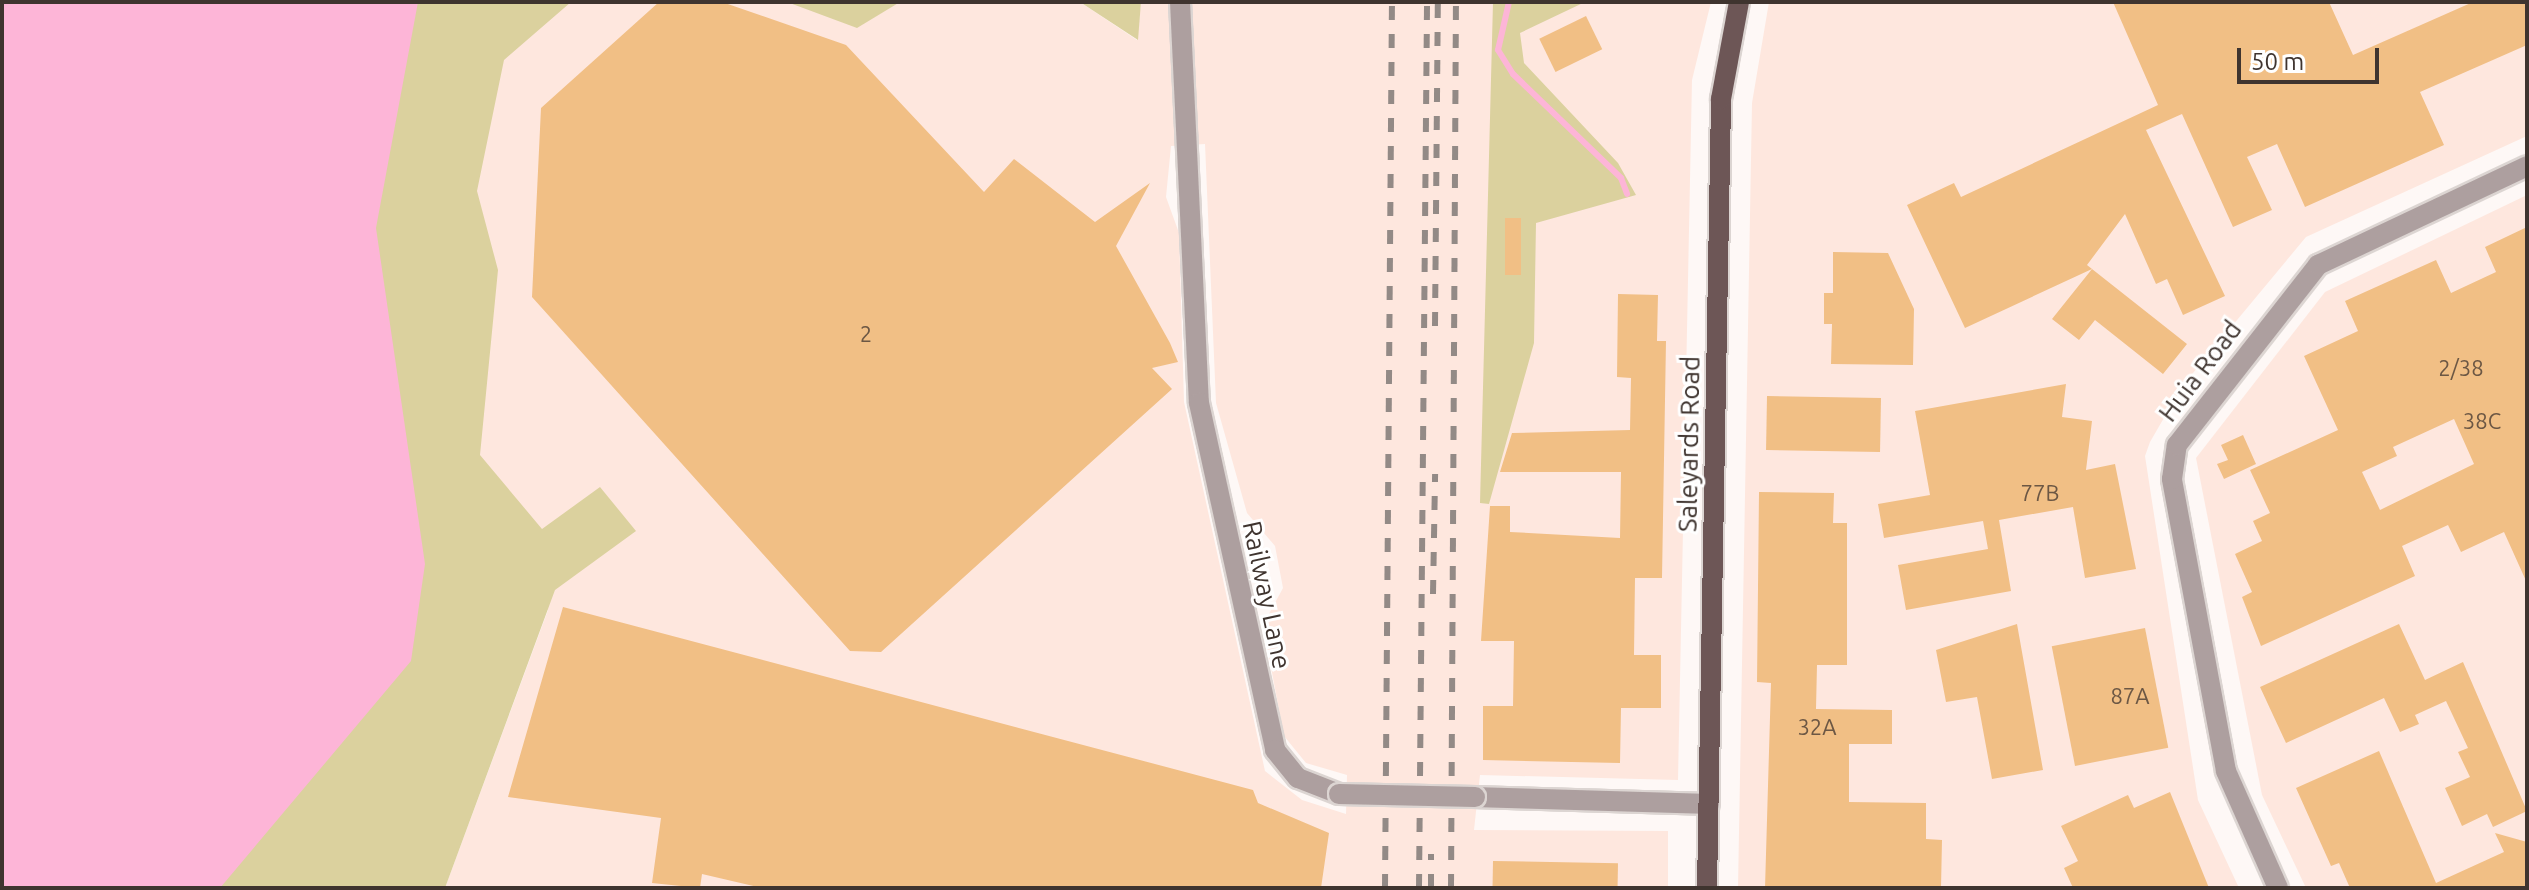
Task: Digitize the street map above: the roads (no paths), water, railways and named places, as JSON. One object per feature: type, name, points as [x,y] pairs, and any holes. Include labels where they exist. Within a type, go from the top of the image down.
[{"type":"main road","name":"Saleyards Road","points":[[1707,888],[1721,99],[1739,2]]},
{"type":"street","name":"Railway Lane","points":[[1180,2],[1199,403],[1275,750],[1298,778],[1339,794],[1709,804]]},
{"type":"street","name":"Huia Road","points":[[2278,888],[2226,771],[2172,479],[2177,445],[2318,265],[2527,166]]},
{"type":"waterway","points":[[1509,2],[1498,50],[1513,74],[1621,178],[1627,194]]},
{"type":"railway","points":[[1385,888],[1392,2]]},
{"type":"railway","points":[[1419,888],[1427,2]]},
{"type":"railway","points":[[1435,326],[1438,2]]},
{"type":"railway","points":[[1451,888],[1456,2]]},
{"type":"railway","points":[[1433,594],[1435,474]]},
{"type":"railway","points":[[1431,854],[1431,888]]}]
